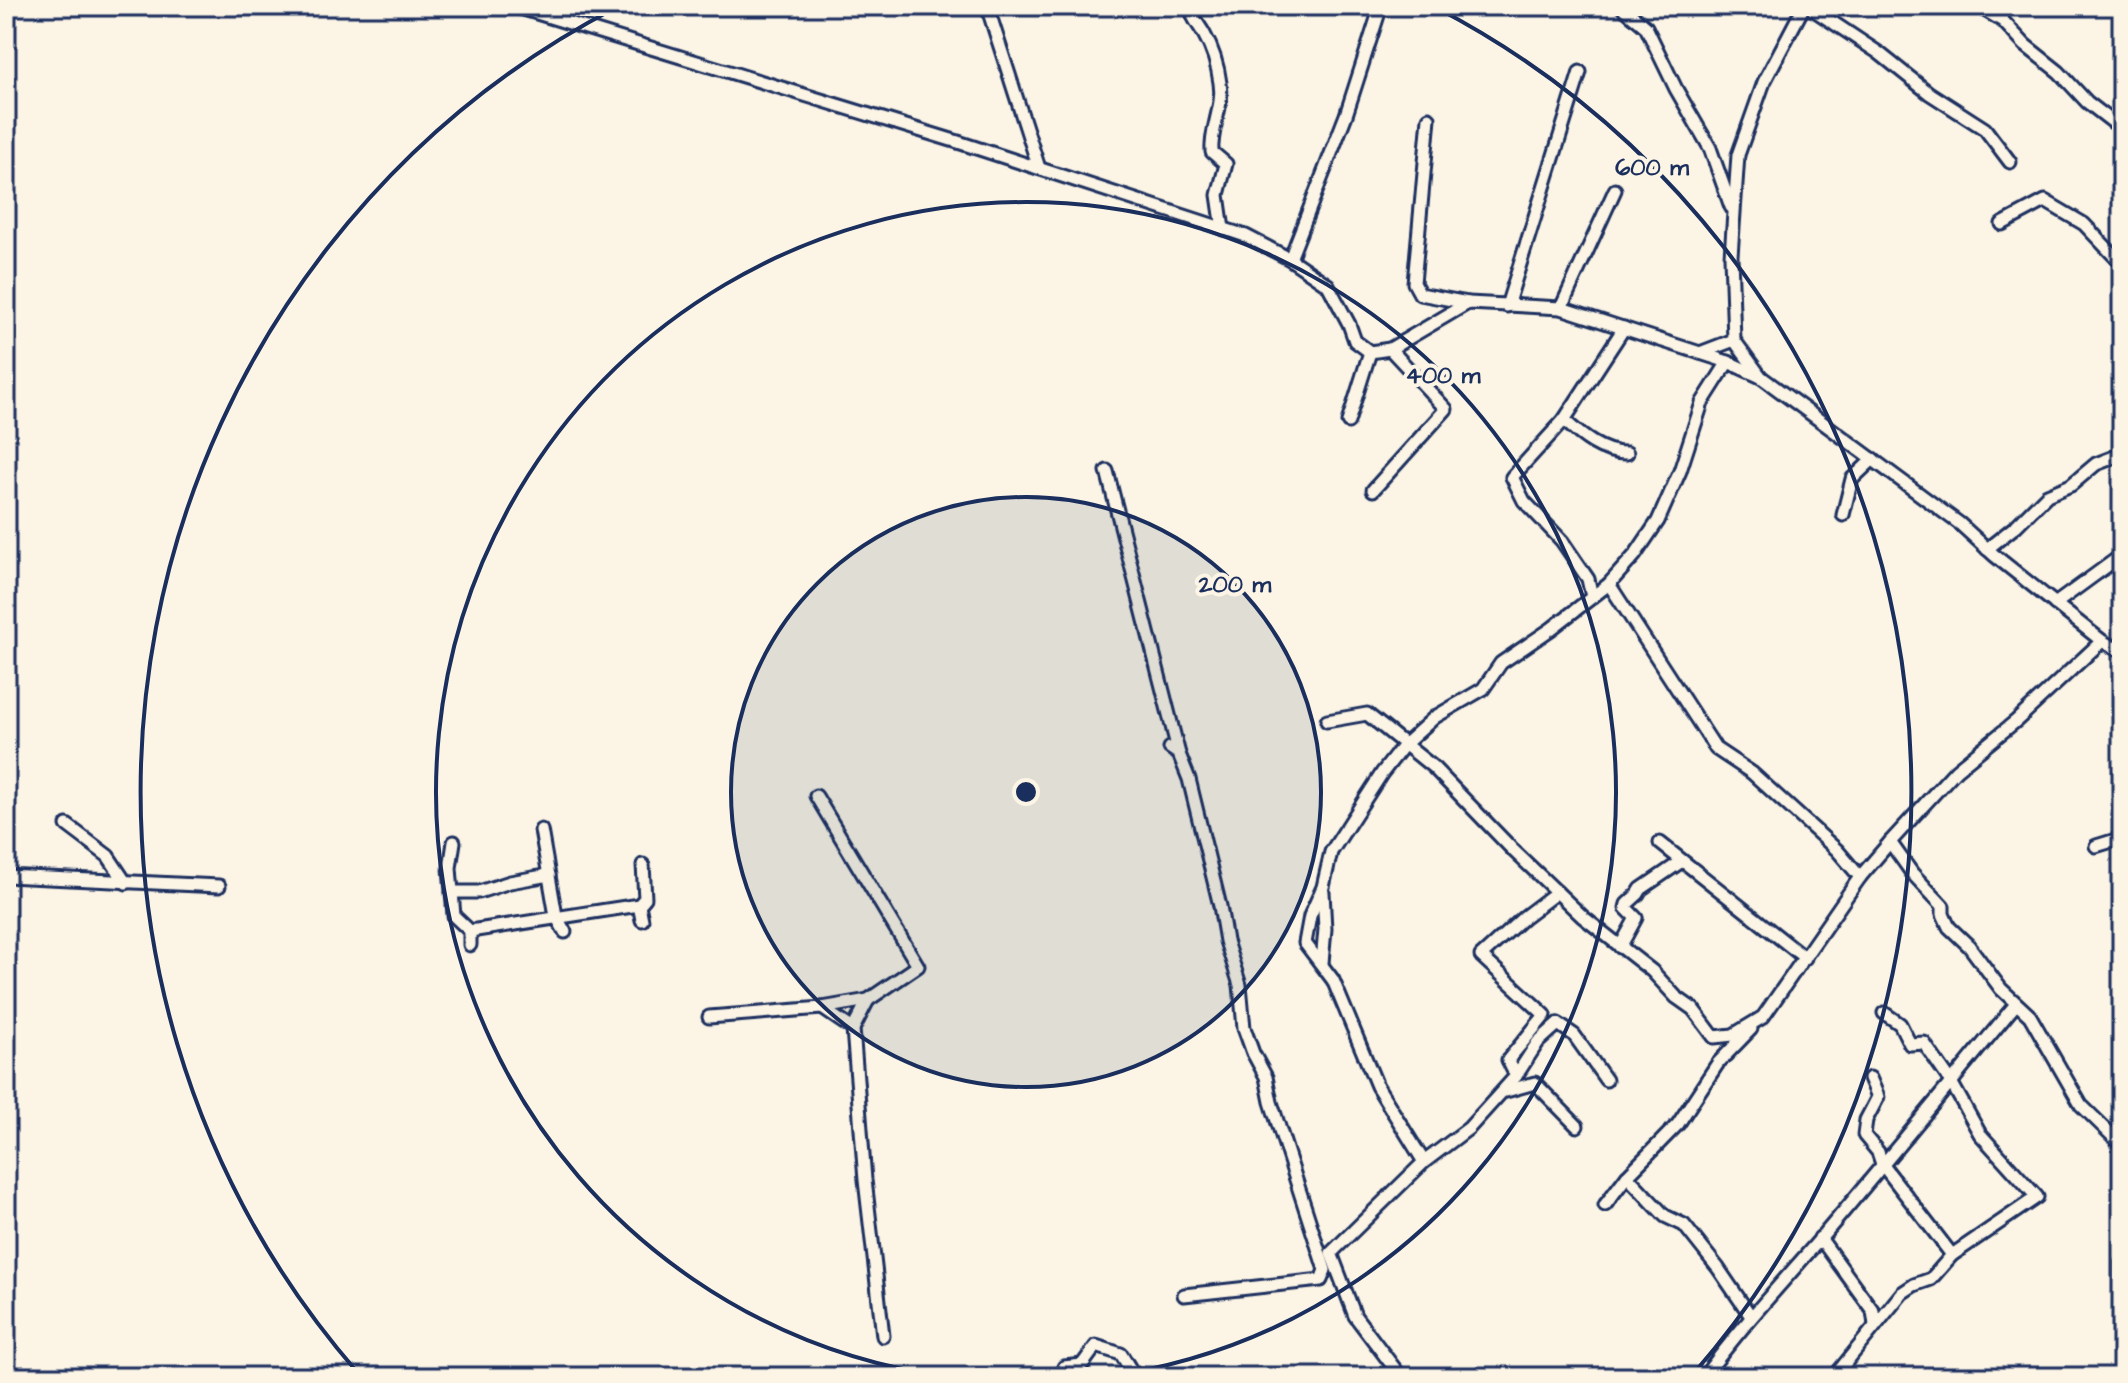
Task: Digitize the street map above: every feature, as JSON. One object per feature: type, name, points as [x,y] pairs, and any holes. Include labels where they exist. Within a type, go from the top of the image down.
[{"type":"street","points":[[514,6],[1039,168],[1246,236],[1290,259],[1328,285],[1355,341],[1370,352],[1390,349],[1468,303]]},
{"type":"street","points":[[987,6],[1039,168]]},
{"type":"street","points":[[1191,6],[1192,17],[1204,34],[1221,86],[1211,137],[1212,152],[1226,164],[1218,195],[1223,229]]},
{"type":"street","points":[[1290,259],[1346,115],[1381,6]]},
{"type":"street","points":[[1621,6],[1646,27],[1676,89],[1710,148],[1733,212]]},
{"type":"street","points":[[1795,22],[1797,6]]},
{"type":"street","points":[[1761,377],[1734,340],[1731,256],[1738,155],[1764,82],[1806,6],[1879,53],[1929,93],[1985,129],[2010,162]]},
{"type":"street","points":[[1978,6],[2003,21],[2087,102],[2122,129]]},
{"type":"street","points":[[1507,306],[1580,72]]},
{"type":"street","points":[[1429,118],[1414,283],[1420,294],[1468,303],[1561,308],[1728,362],[1761,377],[1960,524],[2055,604],[2102,641],[2122,652]]},
{"type":"street","points":[[1561,308],[1615,190]]},
{"type":"street","points":[[2002,224],[2045,201],[2084,224],[2122,264]]},
{"type":"street","points":[[1592,597],[1588,579],[1562,541],[1524,501],[1512,477],[1564,420],[1624,328]]},
{"type":"street","points":[[1699,353],[1734,340]]},
{"type":"street","points":[[1373,490],[1446,409],[1390,349]]},
{"type":"street","points":[[1348,422],[1370,352]]},
{"type":"street","points":[[1424,1162],[1377,1086],[1333,980],[1305,943],[1310,916],[1323,887],[1331,852],[1404,745],[1435,717],[1483,689],[1501,663],[1609,584],[1635,555],[1658,521],[1680,471],[1702,403],[1728,362]]},
{"type":"street","points":[[1564,420],[1582,437],[1617,454],[1627,453]]},
{"type":"street","points":[[1987,549],[2047,495],[2071,485],[2096,464],[2122,454]]},
{"type":"street","points":[[1843,515],[1852,479],[1873,459]]},
{"type":"street","points":[[1107,471],[1174,751],[1189,779],[1218,894],[1226,941],[1240,985],[1244,1028],[1266,1077],[1271,1102],[1325,1270],[1321,1280],[1184,1295]]},
{"type":"street","points":[[2055,604],[2122,555]]},
{"type":"street","points":[[1609,584],[1716,749],[1752,773],[1837,850],[1860,877]]},
{"type":"street","points":[[1605,1205],[1627,1176],[1678,1124],[1718,1063],[1763,1017],[1860,877],[1890,842],[1956,770],[2016,721],[2102,641]]},
{"type":"street","points":[[1327,721],[1367,714],[1433,767],[1557,892],[1693,1009],[1714,1037],[1733,1035],[1763,1017]]},
{"type":"street","points":[[709,1017],[822,1008],[868,1000],[918,966],[816,796]]},
{"type":"street","points":[[67,825],[108,856],[126,883]]},
{"type":"street","points":[[541,830],[556,916],[565,932]]},
{"type":"street","points":[[2096,846],[2122,838]]},
{"type":"street","points":[[454,842],[450,868],[454,916],[470,931],[470,945]]},
{"type":"street","points":[[1890,842],[1912,873],[1943,906],[1949,927],[1969,946],[1995,982],[2030,1016],[2081,1105],[2122,1145]]},
{"type":"street","points":[[1660,843],[1805,958]]},
{"type":"street","points":[[1620,947],[1636,918],[1626,908],[1627,904],[1641,889],[1682,861]]},
{"type":"street","points":[[470,931],[639,905],[645,898],[643,865]]},
{"type":"street","points":[[452,892],[479,892],[510,882],[549,875]]},
{"type":"street","points":[[6,876],[219,886]]},
{"type":"street","points":[[1322,963],[1325,929],[1323,887]]},
{"type":"street","points":[[1516,1076],[1508,1060],[1545,1015],[1481,956],[1557,892]]},
{"type":"street","points":[[639,905],[642,920]]},
{"type":"street","points":[[868,1000],[853,1029],[865,1180],[883,1336]]},
{"type":"street","points":[[1704,1377],[1738,1336],[1750,1315],[1820,1238],[2016,1004]]},
{"type":"street","points":[[822,1008],[853,1029]]},
{"type":"street","points":[[1834,1377],[1902,1293],[1931,1279],[1952,1255],[2037,1197],[1980,1134],[1951,1082],[1924,1043],[1910,1044],[1900,1024],[1884,1013]]},
{"type":"street","points":[[1401,1377],[1355,1316],[1331,1253],[1424,1162],[1469,1128],[1505,1091],[1538,1042],[1558,1024],[1574,1035],[1606,1080]]},
{"type":"street","points":[[1870,1078],[1878,1097],[1866,1120],[1864,1135],[1878,1152],[1882,1164],[1952,1255]]},
{"type":"street","points":[[1505,1091],[1535,1083],[1577,1126]]},
{"type":"street","points":[[1627,1176],[1665,1216],[1684,1225],[1750,1315]]},
{"type":"street","points":[[1820,1238],[1873,1311],[1875,1325]]},
{"type":"street","points":[[2122,1262],[2122,1284]]},
{"type":"street","points":[[1064,1367],[1082,1365],[1096,1346],[1121,1354],[1135,1377]]}]
